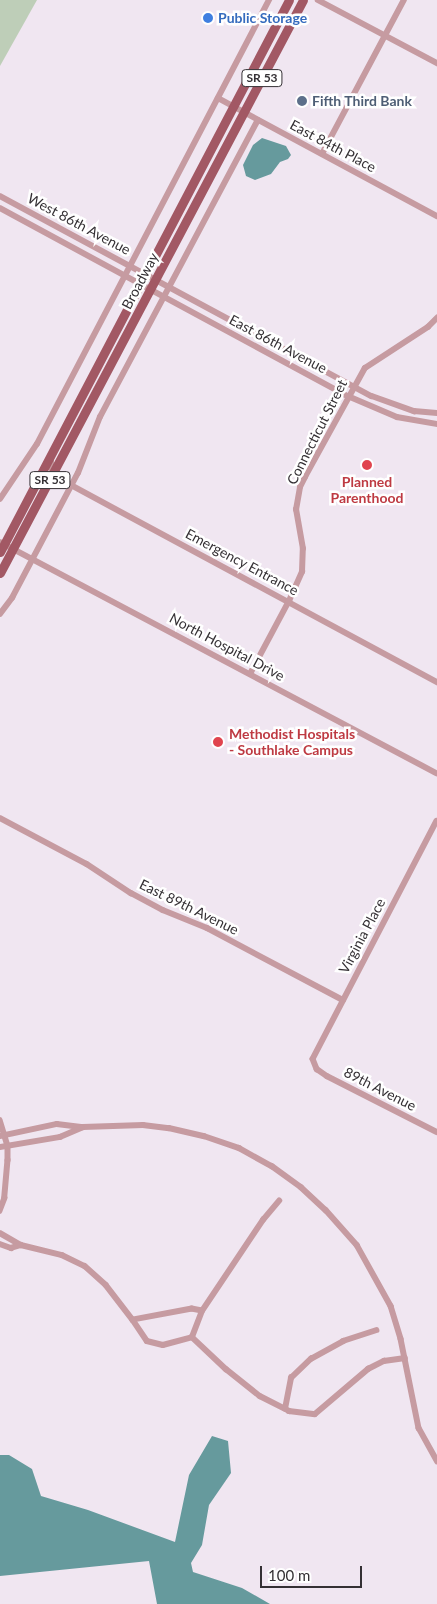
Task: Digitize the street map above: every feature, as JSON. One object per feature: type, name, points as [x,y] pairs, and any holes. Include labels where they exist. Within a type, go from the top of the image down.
[{"type":"main road","name":"Broadway","points":[[0,573],[4,547],[289,0]]},
{"type":"main road","name":"Broadway","points":[[4,547],[53,474],[151,291],[302,0]]},
{"type":"street","points":[[0,499],[15,473],[28,459],[269,0]]},
{"type":"street","points":[[318,0],[437,63]]},
{"type":"street","points":[[322,154],[404,0]]},
{"type":"street","name":"East 84th Place","points":[[218,98],[437,216]]},
{"type":"street","points":[[0,614],[12,598],[71,485],[100,417],[258,120]]},
{"type":"street","name":"West 86th Avenue","points":[[0,196],[145,275]]},
{"type":"street","name":"West 86th Avenue","points":[[0,208],[140,285]]},
{"type":"street","name":"East 86th Avenue","points":[[145,275],[354,386],[394,405],[414,410],[437,412]]},
{"type":"street","name":"East 86th Avenue","points":[[140,285],[348,396],[397,417],[437,424]]},
{"type":"street","name":"Connecticut Street","points":[[250,674],[300,577],[303,560],[296,510],[300,487],[348,396],[372,361],[428,327],[437,318]]},
{"type":"street","points":[[52,454],[50,463],[53,474]]},
{"type":"street","name":"Emergency Entrance","points":[[53,474],[437,682]]},
{"type":"street","name":"North Hospital Drive","points":[[4,547],[32,559],[437,773]]},
{"type":"street","name":"East 89th Avenue","points":[[0,818],[87,864],[131,893],[163,910],[207,928],[343,1000]]},
{"type":"street","name":"Virginia Place","points":[[314,1065],[316,1050],[437,821]]},
{"type":"street","name":"89th Avenue","points":[[314,1065],[327,1076],[437,1132]]},
{"type":"street","points":[[0,1120],[2,1135],[8,1146],[8,1178],[0,1211]]},
{"type":"street","points":[[2,1135],[57,1124],[82,1127],[124,1124],[170,1128],[204,1136],[239,1148],[272,1166],[301,1187],[326,1210],[357,1244],[391,1306],[405,1358],[419,1428],[437,1461]]},
{"type":"street","points":[[0,1147],[60,1137],[82,1127]]},
{"type":"street","points":[[192,1337],[202,1311],[263,1220],[279,1201]]},
{"type":"street","points":[[0,1234],[21,1245],[62,1255],[85,1266],[106,1285],[147,1341],[163,1346],[192,1337]]},
{"type":"street","points":[[0,1244],[11,1248],[21,1245]]},
{"type":"street","points":[[132,1320],[192,1309],[202,1311]]},
{"type":"street","points":[[285,1409],[291,1378],[311,1359],[343,1340],[376,1330]]},
{"type":"street","points":[[192,1337],[260,1396],[285,1409],[315,1414],[368,1369],[384,1361],[405,1358]]},
{"type":"green space","points":[[0,0],[37,0],[0,66]]},
{"type":"water","points":[[262,138],[286,146],[291,155],[288,159],[280,162],[271,174],[255,180],[246,176],[243,165],[253,145]]},
{"type":"water","points":[[212,1436],[228,1441],[231,1473],[209,1505],[202,1545],[191,1563],[193,1572],[242,1588],[270,1604],[157,1604],[149,1561],[0,1576],[0,1455],[9,1455],[32,1469],[41,1496],[88,1510],[175,1542],[189,1475]]},
{"type":"place","name":"Public Storage","points":[[208,18]]},
{"type":"place","name":"Fifth Third Bank","points":[[302,101]]},
{"type":"place","name":"Planned Parenthood","points":[[367,465]]},
{"type":"place","name":"Methodist Hospitals - Southlake Campus","points":[[218,742]]}]
